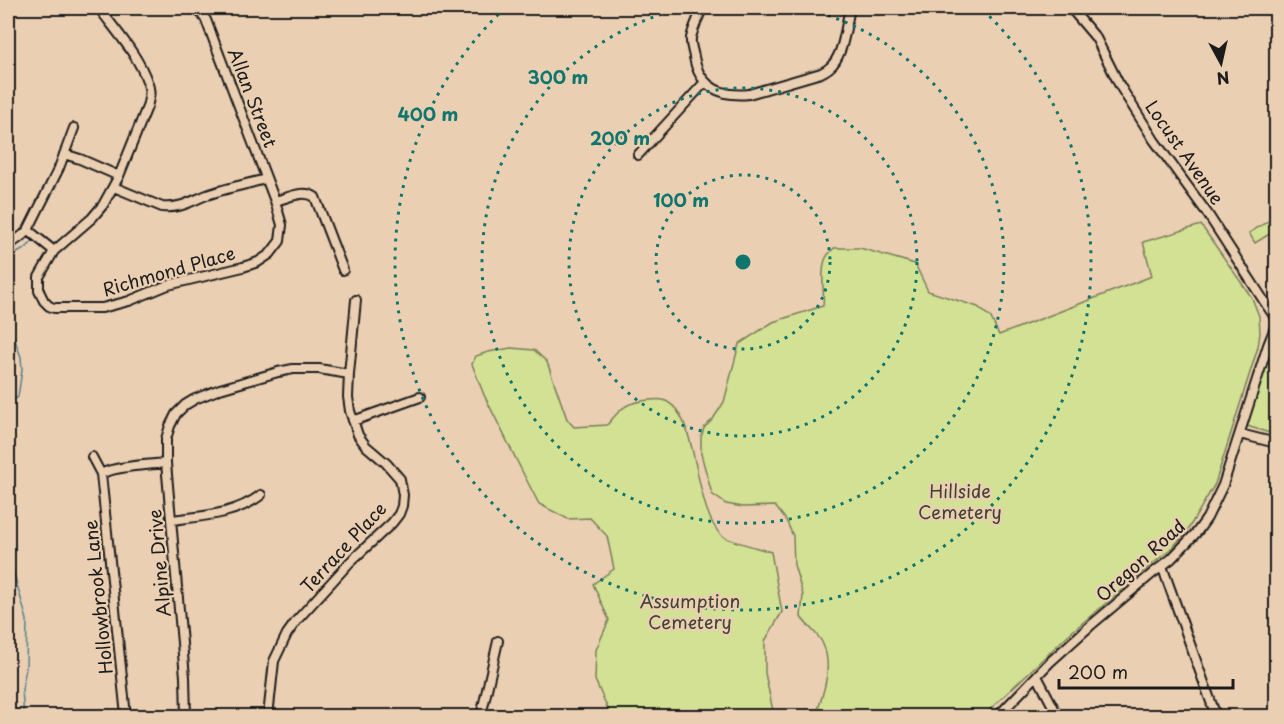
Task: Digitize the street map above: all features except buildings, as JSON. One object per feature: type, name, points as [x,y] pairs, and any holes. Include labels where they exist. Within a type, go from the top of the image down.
[{"type":"street","points":[[28,230],[54,251],[92,218],[114,187],[147,107],[150,92],[148,84],[133,54],[99,8]]},
{"type":"street","name":"Allan Street","points":[[197,8],[206,20],[275,201]]},
{"type":"street","points":[[702,8],[691,44],[698,72],[717,90],[736,95],[749,94],[821,73],[833,64],[841,51],[850,8]]},
{"type":"street","name":"Locust Avenue","points":[[1066,8],[1074,12],[1096,38],[1120,86],[1154,141],[1207,213],[1276,319]]},
{"type":"street","points":[[638,154],[705,81]]},
{"type":"street","points":[[8,246],[28,230],[46,195],[74,128]]},
{"type":"street","points":[[64,154],[119,176]]},
{"type":"street","points":[[114,187],[162,207],[170,208],[266,179]]},
{"type":"street","points":[[275,201],[304,193],[315,197],[343,270]]},
{"type":"street","name":"Richmond Place","points":[[54,251],[39,277],[39,291],[44,302],[54,308],[102,308],[129,301],[168,285],[258,262],[270,254],[280,241],[282,225],[275,201]]},
{"type":"street","name":"Terrace Place","points":[[268,717],[274,661],[286,634],[350,562],[392,523],[402,506],[404,495],[400,479],[387,463],[366,446],[358,435],[353,421],[348,397],[356,300]]},
{"type":"street","name":"Oregon Road","points":[[998,717],[1090,626],[1171,560],[1207,518],[1223,485],[1276,324]]},
{"type":"street","name":"Alpine Drive","points":[[186,717],[185,677],[166,463],[166,440],[176,414],[195,399],[278,372],[293,369],[319,369],[349,374]]},
{"type":"street","points":[[353,421],[420,397]]},
{"type":"street","points":[[1240,434],[1276,443]]},
{"type":"street","points":[[92,457],[101,474],[105,471],[166,463]]},
{"type":"street","name":"Hollowbrook Lane","points":[[101,474],[126,717]]},
{"type":"street","points":[[171,520],[208,516],[233,510],[261,495]]},
{"type":"street","points":[[1162,566],[1216,717]]},
{"type":"street","points":[[482,717],[498,641]]},
{"type":"street","points":[[1037,676],[1058,717]]},
{"type":"green space","points":[[1276,216],[1276,230],[1255,243],[1249,233]]},
{"type":"green space","name":"Hillside Cemetery","points":[[1201,225],[1252,298],[1259,316],[1260,333],[1258,347],[1215,484],[1187,531],[1173,547],[1068,635],[983,716],[816,716],[826,680],[827,661],[822,642],[801,617],[803,595],[794,565],[793,536],[786,520],[775,506],[743,507],[726,504],[712,494],[701,454],[701,437],[704,428],[724,402],[739,344],[773,322],[823,306],[824,266],[826,257],[834,248],[860,248],[915,264],[928,291],[978,307],[991,318],[999,335],[1152,276],[1143,242]]},
{"type":"green space","points":[[1276,339],[1276,435],[1247,426],[1262,370]]},
{"type":"green space","name":"Assumption Cemetery","points":[[511,348],[534,350],[547,362],[567,419],[574,427],[607,425],[616,414],[635,402],[663,400],[675,408],[684,422],[705,505],[712,523],[725,538],[771,552],[782,612],[765,641],[765,673],[774,716],[611,716],[595,680],[596,650],[609,620],[593,584],[614,569],[607,536],[590,518],[568,519],[539,504],[523,473],[484,395],[472,364],[476,356]]},
{"type":"waterway","points":[[8,258],[26,248],[34,240]]},
{"type":"waterway","points":[[8,320],[21,357],[22,370],[18,397],[8,403]]},
{"type":"waterway","points":[[8,553],[27,620],[26,668],[22,690],[24,716]]}]
